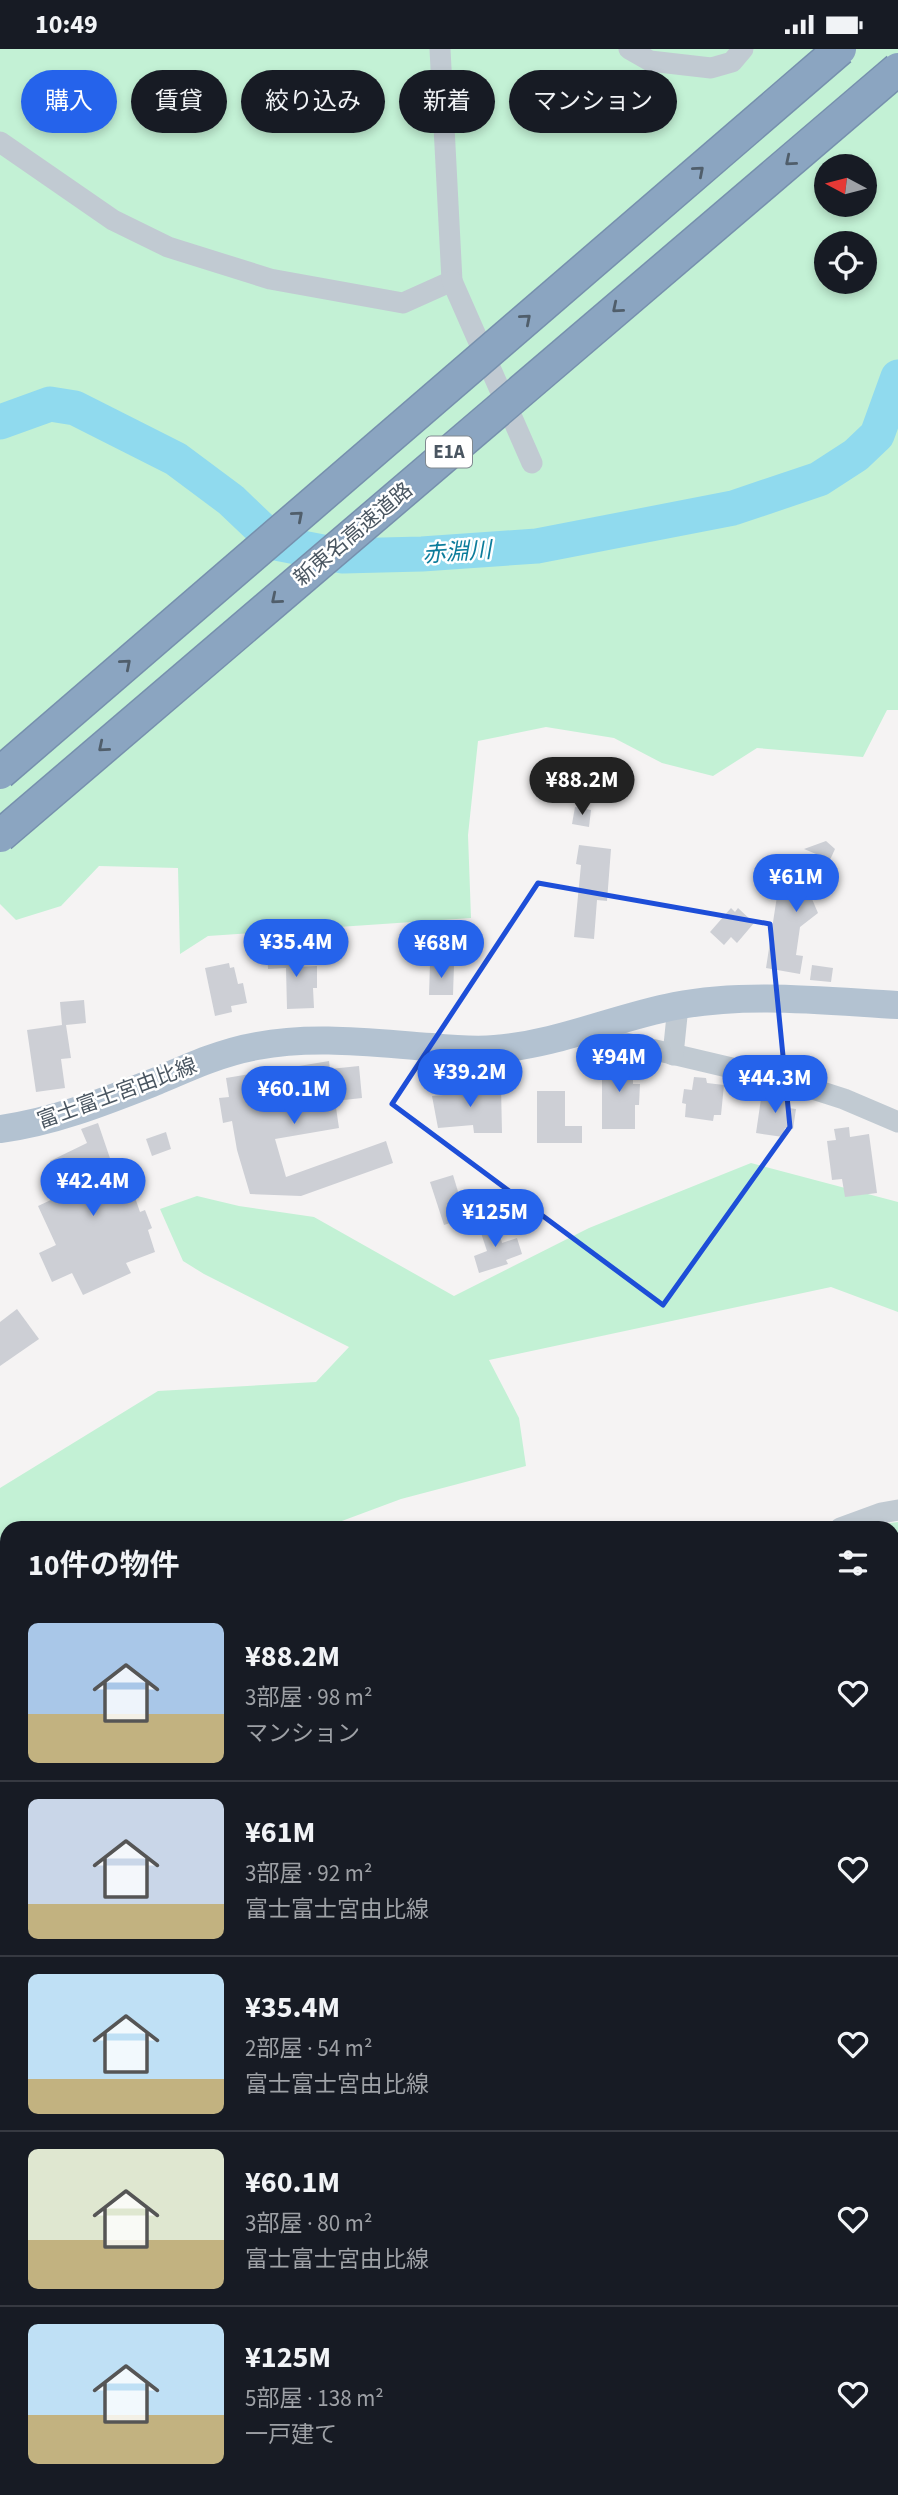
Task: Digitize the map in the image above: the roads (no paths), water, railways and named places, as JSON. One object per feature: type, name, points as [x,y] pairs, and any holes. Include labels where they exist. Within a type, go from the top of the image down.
[{"type":"highway","name":"E1A","points":[[0,773],[840,49]]},
{"type":"highway","name":"新東名高速道路","points":[[0,836],[898,69]]},
{"type":"main road","name":"富士富士宮由比線","points":[[0,1129],[30,1125],[75,1112],[222,1054],[256,1046],[301,1040],[492,1049],[533,1045],[678,1006],[792,999],[898,1005]]},
{"type":"street","points":[[440,49],[452,281],[531,463]]},
{"type":"street","points":[[629,49],[650,61],[711,68],[732,62],[743,49]]},
{"type":"street","points":[[0,142],[113,220],[168,247],[257,275],[403,303],[452,281]]},
{"type":"street","points":[[673,1055],[678,1006]]},
{"type":"street","points":[[583,1033],[791,1082],[844,1099],[898,1122]]},
{"type":"street","points":[[859,1521],[898,1510]]},
{"type":"waterway","name":"赤淵川","points":[[0,422],[50,404],[75,408],[176,459],[231,500],[276,543],[343,556],[422,554],[537,546],[733,508],[819,479],[856,455],[877,435],[898,377]]}]
